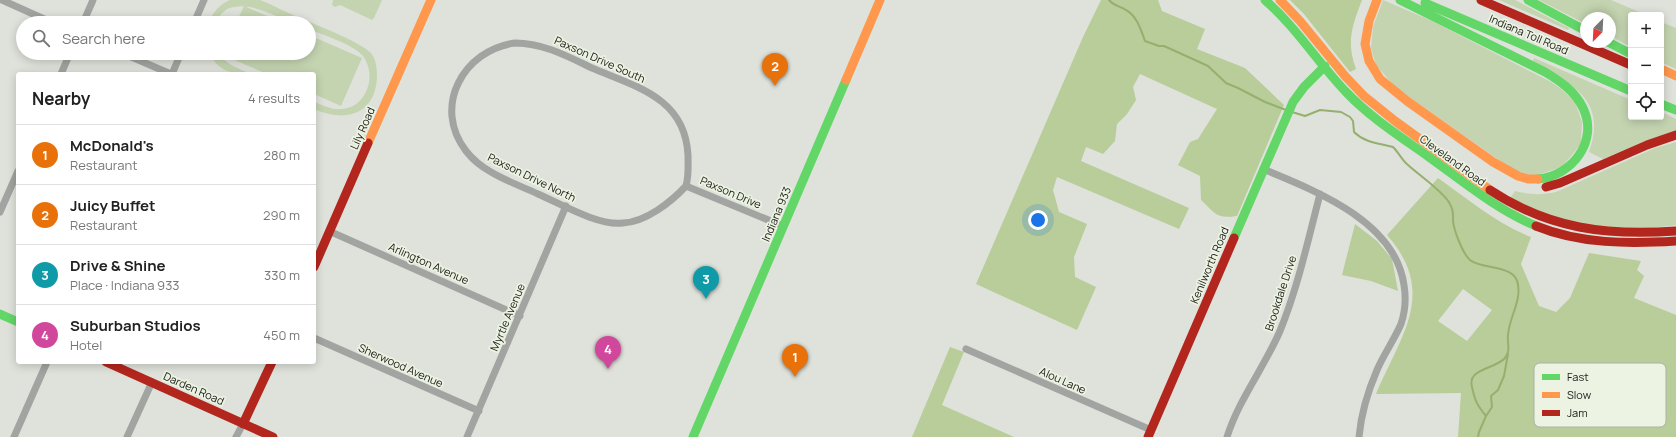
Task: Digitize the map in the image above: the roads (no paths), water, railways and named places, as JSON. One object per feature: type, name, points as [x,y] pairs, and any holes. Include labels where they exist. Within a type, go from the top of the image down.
[{"type":"main road","name":"Lily Road","points":[[316,262],[431,0]]},
{"type":"main road","name":"Indiana 933","points":[[693,437],[880,0]]},
{"type":"main road","name":"Cleveland Road","points":[[1265,0],[1296,30],[1348,94],[1383,124],[1502,209],[1522,220],[1565,235],[1590,241],[1637,244],[1676,241]]},
{"type":"main road","name":"Cleveland Road","points":[[1280,0],[1308,30],[1341,71],[1370,101],[1424,142],[1507,201],[1548,220],[1592,231],[1636,234],[1676,231]]},
{"type":"main road","points":[[1370,0],[1362,22],[1358,43],[1362,64],[1365,72],[1372,81],[1394,101],[1496,174],[1512,182],[1523,186],[1537,188],[1560,183],[1646,145],[1676,135]]},
{"type":"main road","points":[[1377,0],[1368,29],[1366,42],[1367,57],[1373,70],[1380,79],[1461,140],[1514,174],[1534,179],[1544,178],[1554,176],[1567,169],[1574,163],[1584,149],[1588,131],[1588,121],[1582,104],[1566,86],[1542,70],[1401,0]]},
{"type":"main road","name":"Indiana Toll Road","points":[[1418,0],[1628,90]]},
{"type":"main road","name":"Indiana Toll Road","points":[[1481,0],[1628,64]]},
{"type":"main road","points":[[1528,0],[1580,27]]},
{"type":"main road","points":[[1616,46],[1628,52]]},
{"type":"main road","name":"Kenilworth Road","points":[[1150,434],[1293,102],[1304,87],[1325,66]]},
{"type":"main road","points":[[1664,70],[1676,76]]},
{"type":"main road","points":[[1664,79],[1676,84]]},
{"type":"main road","points":[[1664,105],[1676,110]]},
{"type":"main road","points":[[0,314],[16,321]]},
{"type":"main road","name":"Darden Road","points":[[111,364],[273,437]]},
{"type":"main road","points":[[243,424],[271,364]]},
{"type":"street","points":[[2,0],[38,16]]},
{"type":"street","points":[[86,16],[93,0]]},
{"type":"street","points":[[197,16],[204,0]]},
{"type":"street","name":"Paxson Drive South","points":[[456,89],[464,72],[470,65],[483,54],[496,47],[515,43],[526,43],[547,48],[641,89],[654,96],[671,109],[683,129],[687,146],[688,175],[686,186]]},
{"type":"street","points":[[62,72],[67,60]]},
{"type":"street","points":[[139,60],[167,72]]},
{"type":"street","points":[[173,72],[178,60]]},
{"type":"street","name":"Paxson Drive North","points":[[456,89],[452,111],[454,122],[460,142],[471,157],[491,172],[608,223]]},
{"type":"street","points":[[1263,170],[1320,194],[1344,208],[1380,236],[1395,256],[1404,279],[1406,293],[1401,322],[1377,369],[1363,412],[1359,437]]},
{"type":"street","points":[[0,212],[16,176]]},
{"type":"street","name":"Paxson Drive","points":[[608,223],[624,223],[642,219],[686,186],[783,226]]},
{"type":"street","name":"Brookdale Drive","points":[[1227,437],[1238,408],[1273,346],[1290,305],[1320,194]]},
{"type":"street","name":"Myrtle Avenue","points":[[468,437],[566,206]]},
{"type":"street","name":"Arlington Avenue","points":[[329,231],[520,316]]},
{"type":"street","name":"Sherwood Avenue","points":[[316,339],[479,411]]},
{"type":"street","name":"Alou Lane","points":[[966,349],[1150,434]]},
{"type":"street","points":[[14,437],[46,364]]},
{"type":"street","points":[[127,437],[152,382]]},
{"type":"street","points":[[236,437],[243,424]]},
{"type":"waterway","points":[[1109,0],[1133,16],[1145,41],[1159,46],[1164,46],[1208,66],[1226,83],[1265,102],[1286,110]]},
{"type":"waterway","points":[[1292,112],[1305,116],[1320,110],[1341,112],[1350,117],[1353,121],[1354,132],[1358,136],[1367,141],[1393,147],[1406,163],[1447,199],[1452,209],[1453,221],[1457,236],[1467,257],[1475,263],[1505,270],[1516,278],[1518,285],[1518,298],[1510,322],[1507,355],[1501,362],[1478,372],[1472,381],[1475,399],[1478,406],[1486,416],[1478,437]]},
{"type":"waterway","points":[[1486,416],[1492,407],[1491,396],[1498,390],[1504,376],[1508,354]]},
{"type":"place","name":"Juicy Buffet","points":[[775,86]]},
{"type":"place","name":"Drive & Shine","points":[[706,299]]},
{"type":"place","name":"Suburban Studios","points":[[608,369]]},
{"type":"place","name":"McDonald's","points":[[795,377]]}]
